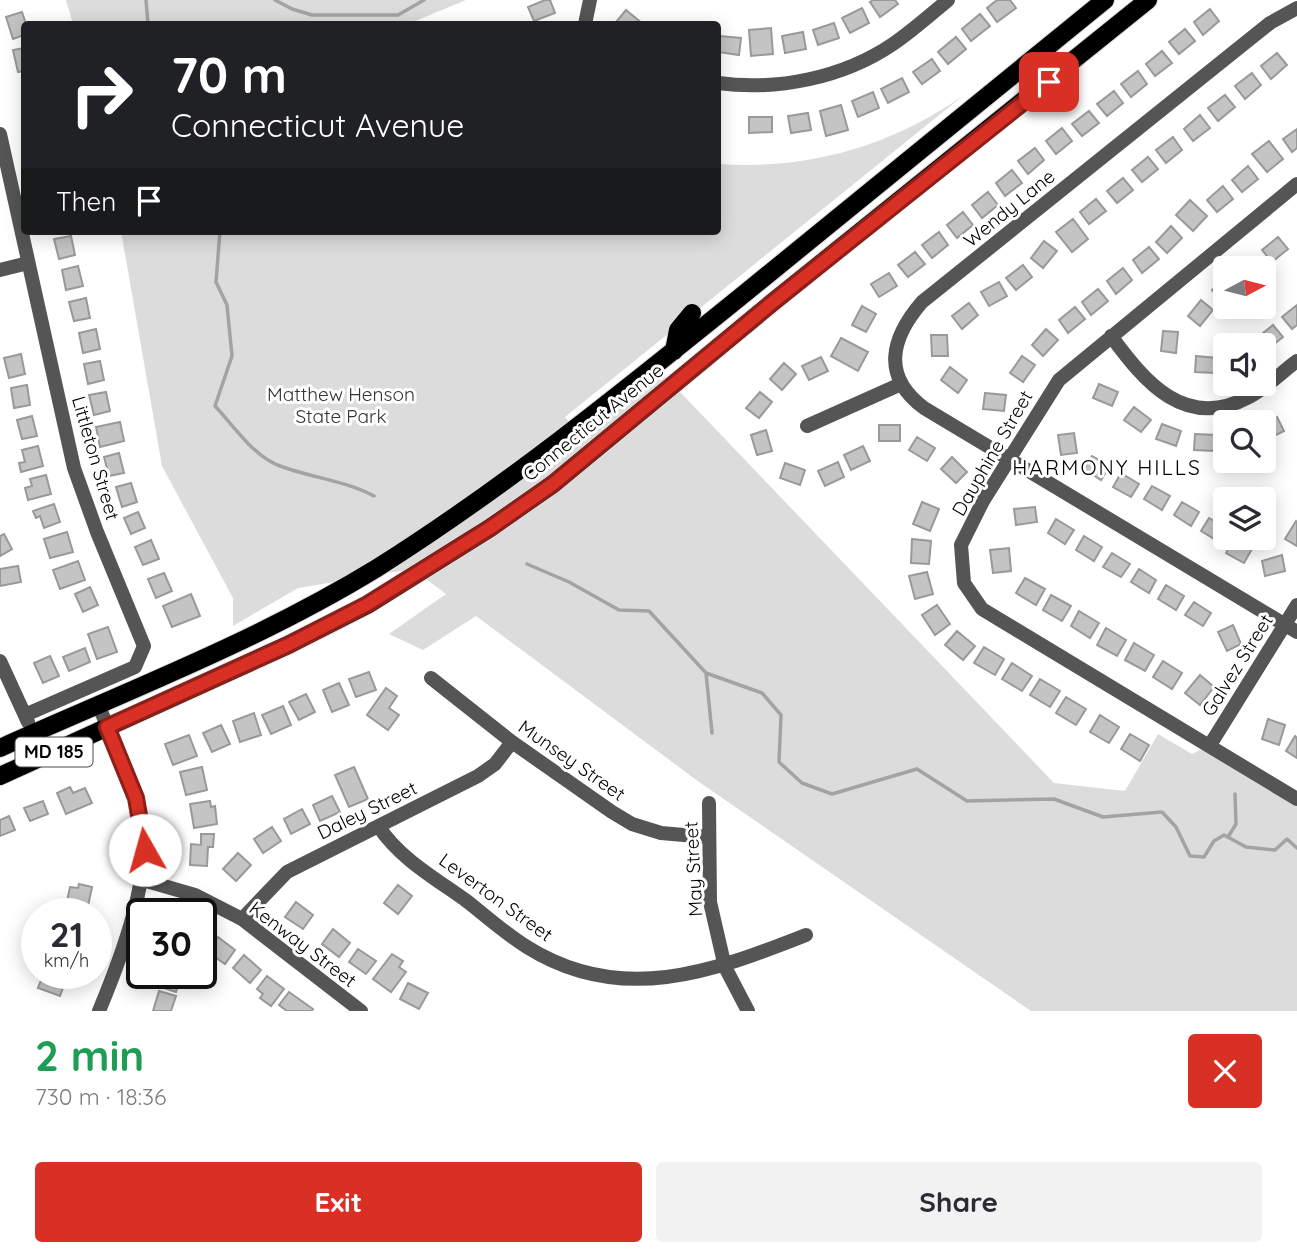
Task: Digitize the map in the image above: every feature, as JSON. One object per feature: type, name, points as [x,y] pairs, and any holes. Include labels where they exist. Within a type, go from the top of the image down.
[{"type":"main road","name":"Connecticut Avenue","points":[[0,748],[99,706],[310,606],[386,562],[532,464],[1105,0]]},
{"type":"main road","name":"Connecticut Avenue","points":[[0,776],[288,645],[368,604],[490,528],[553,484],[773,302],[1148,0]]},
{"type":"main road","points":[[758,283],[773,302]]},
{"type":"main road","points":[[667,356],[678,330],[692,313]]},
{"type":"street","points":[[586,21],[590,0]]},
{"type":"street","points":[[721,83],[737,86],[785,84],[860,62],[892,45],[948,0]]},
{"type":"street","name":"Wendy Lane","points":[[901,384],[896,364],[897,342],[903,324],[922,302],[1270,23],[1297,8]]},
{"type":"street","name":"Littleton Street","points":[[0,134],[21,234]]},
{"type":"street","name":"Dauphine Street","points":[[1297,184],[1059,380],[1009,459],[961,545],[964,583],[982,609],[1297,799]]},
{"type":"street","name":"Littleton Street","points":[[21,235],[74,468],[97,533],[144,646],[135,667],[25,715]]},
{"type":"street","points":[[0,270],[27,263]]},
{"type":"street","points":[[1111,336],[1142,378],[1166,397],[1194,406],[1231,404],[1250,397],[1297,361]]},
{"type":"street","points":[[807,426],[901,384],[924,408],[1291,629]]},
{"type":"street","name":"Galvez Street","points":[[1210,745],[1291,629],[1297,605]]},
{"type":"street","points":[[0,661],[33,733]]},
{"type":"street","name":"Munsey Street","points":[[431,678],[512,742],[632,824],[661,833],[707,837]]},
{"type":"street","points":[[99,706],[136,798],[145,850],[143,880],[99,1011]]},
{"type":"street","name":"Daley Street","points":[[242,919],[287,872],[478,776],[495,764],[512,742]]},
{"type":"street","name":"May Street","points":[[709,803],[707,837],[710,902],[725,967],[748,1011]]},
{"type":"street","name":"Leverton Street","points":[[379,827],[392,844],[527,947],[594,975],[637,980],[686,976],[725,967],[806,935]]},
{"type":"street","name":"Kenway Street","points":[[143,880],[195,895],[242,919],[355,1009]]},
{"type":"green space","points":[[66,0],[466,0],[415,21],[72,21]]},
{"type":"green space","name":"Matthew Henson State Park","points":[[964,95],[565,417],[582,436],[661,372],[1054,783],[1125,791],[1158,734],[1192,754],[1210,745],[1297,799],[1297,1011],[1031,1011],[699,782],[476,616],[423,650],[389,634],[446,594],[413,569],[298,588],[233,626],[233,598],[162,466],[122,235],[721,235],[721,164],[751,165],[815,159],[877,141],[936,113]]},
{"type":"building","points":[[550,0],[555,13],[534,21],[528,7]]},
{"type":"building","points":[[895,0],[898,4],[880,17],[870,2]]},
{"type":"building","points":[[997,0],[1010,0],[1016,8],[997,22],[987,8]]},
{"type":"building","points":[[862,8],[869,23],[850,33],[842,18]]},
{"type":"building","points":[[1210,9],[1219,21],[1203,35],[1194,22]]},
{"type":"building","points":[[626,10],[639,21],[617,21]]},
{"type":"building","points":[[22,12],[25,21],[21,21],[21,36],[13,39],[6,17]]},
{"type":"building","points":[[980,14],[990,26],[971,41],[962,29]]},
{"type":"building","points":[[834,23],[839,38],[818,45],[813,30]]},
{"type":"building","points":[[771,28],[773,54],[751,56],[749,30]]},
{"type":"building","points":[[1185,29],[1195,41],[1179,54],[1169,42]]},
{"type":"building","points":[[803,32],[806,49],[785,53],[782,36]]},
{"type":"building","points":[[721,36],[741,38],[739,55],[721,52]]},
{"type":"building","points":[[956,37],[966,49],[948,64],[938,52]]},
{"type":"building","points":[[21,49],[21,72],[18,72],[13,50]]},
{"type":"building","points":[[1162,51],[1172,63],[1155,76],[1146,64]]},
{"type":"building","points":[[1277,53],[1287,65],[1271,79],[1261,66]]},
{"type":"building","points":[[932,59],[940,71],[922,84],[913,72]]},
{"type":"building","points":[[1138,71],[1147,84],[1131,97],[1121,84]]},
{"type":"building","points":[[1252,73],[1261,85],[1245,99],[1235,86]]},
{"type":"building","points":[[902,78],[909,92],[888,103],[881,89]]},
{"type":"building","points":[[1114,91],[1123,103],[1107,116],[1097,104]]},
{"type":"building","points":[[873,92],[879,108],[858,117],[852,101]]},
{"type":"building","points":[[1225,95],[1235,107],[1218,121],[1208,108]]},
{"type":"building","points":[[841,105],[848,130],[826,136],[820,111]]},
{"type":"building","points":[[1089,111],[1099,123],[1082,136],[1072,124]]},
{"type":"building","points":[[808,113],[811,130],[791,133],[788,116]]},
{"type":"building","points":[[1200,115],[1210,128],[1193,141],[1184,129]]},
{"type":"building","points":[[749,117],[772,117],[772,132],[749,133]]},
{"type":"building","points":[[1062,128],[1072,141],[1056,154],[1046,141]]},
{"type":"building","points":[[1297,129],[1297,148],[1292,152],[1283,139]]},
{"type":"building","points":[[1173,137],[1182,150],[1166,163],[1156,150]]},
{"type":"building","points":[[1269,141],[1283,159],[1267,172],[1252,154]]},
{"type":"building","points":[[1035,148],[1044,160],[1028,174],[1018,161]]},
{"type":"building","points":[[1148,157],[1158,169],[1142,182],[1132,170]]},
{"type":"building","points":[[1248,166],[1258,179],[1242,192],[1232,180]]},
{"type":"building","points":[[1012,170],[1022,183],[1005,196],[996,183]]},
{"type":"building","points":[[1123,178],[1133,190],[1117,203],[1107,191]]},
{"type":"building","points":[[1223,186],[1233,199],[1217,212],[1207,200]]},
{"type":"building","points":[[988,192],[998,205],[982,218],[972,205]]},
{"type":"building","points":[[1096,199],[1106,211],[1089,224],[1080,212]]},
{"type":"building","points":[[1190,200],[1207,216],[1193,231],[1176,215]]},
{"type":"building","points":[[963,212],[973,225],[957,238],[947,225]]},
{"type":"building","points":[[1073,219],[1088,239],[1072,252],[1056,232]]},
{"type":"building","points":[[1171,226],[1182,238],[1167,253],[1156,242]]},
{"type":"building","points":[[939,232],[948,245],[932,258],[922,245]]},
{"type":"building","points":[[71,236],[75,255],[59,259],[54,239]]},
{"type":"building","points":[[1278,237],[1288,249],[1276,259],[1276,256],[1267,256],[1262,250]]},
{"type":"building","points":[[1044,241],[1057,251],[1043,268],[1031,258]]},
{"type":"building","points":[[1149,247],[1159,259],[1142,273],[1133,260]]},
{"type":"building","points":[[915,252],[925,264],[908,277],[898,265]]},
{"type":"building","points":[[1023,265],[1032,277],[1016,290],[1006,278]]},
{"type":"building","points":[[78,266],[83,286],[66,290],[62,270]]},
{"type":"building","points":[[1123,268],[1132,280],[1116,294],[1107,281]]},
{"type":"building","points":[[889,273],[897,286],[879,297],[871,284]]},
{"type":"building","points":[[999,282],[1007,296],[989,306],[981,292]]},
{"type":"building","points":[[1098,289],[1108,301],[1091,315],[1082,302]]},
{"type":"building","points":[[86,298],[90,318],[74,321],[69,302]]},
{"type":"building","points":[[1201,300],[1213,310],[1200,326],[1188,316]]},
{"type":"building","points":[[969,303],[978,315],[962,329],[952,316]]},
{"type":"building","points":[[1297,305],[1297,325],[1292,329],[1282,317]]},
{"type":"building","points":[[862,306],[876,314],[866,332],[852,325]]},
{"type":"building","points":[[1075,307],[1085,319],[1068,333],[1059,320]]},
{"type":"building","points":[[1273,325],[1283,337],[1276,342],[1276,333],[1263,333]]},
{"type":"building","points":[[96,329],[100,349],[83,353],[79,333]]},
{"type":"building","points":[[1046,329],[1058,340],[1043,356],[1032,345]]},
{"type":"building","points":[[1163,331],[1178,332],[1176,353],[1161,351]]},
{"type":"building","points":[[931,335],[947,335],[948,356],[932,356]]},
{"type":"building","points":[[841,338],[868,352],[858,371],[831,356]]},
{"type":"building","points":[[21,354],[25,374],[9,378],[4,358]]},
{"type":"building","points":[[1022,356],[1035,365],[1023,382],[1010,373]]},
{"type":"building","points":[[1196,356],[1213,358],[1213,373],[1195,372]]},
{"type":"building","points":[[821,357],[828,371],[809,380],[802,366]]},
{"type":"building","points":[[100,361],[104,380],[88,384],[84,364]]},
{"type":"building","points":[[784,363],[796,374],[782,390],[770,379]]},
{"type":"building","points":[[950,367],[967,380],[958,393],[941,380]]},
{"type":"building","points":[[1099,384],[1118,392],[1112,406],[1093,398]]},
{"type":"building","points":[[27,385],[30,405],[14,408],[11,388]]},
{"type":"building","points":[[106,392],[110,411],[94,415],[89,395]]},
{"type":"building","points":[[760,392],[772,402],[759,418],[746,408]]},
{"type":"building","points":[[985,393],[1006,395],[1004,411],[983,409]]},
{"type":"building","points":[[1134,407],[1151,420],[1141,432],[1124,420]]},
{"type":"building","points":[[32,416],[37,436],[22,439],[17,420]]},
{"type":"building","points":[[1276,418],[1284,431],[1276,435]]},
{"type":"building","points":[[120,422],[124,441],[100,447],[96,427]]},
{"type":"building","points":[[1162,424],[1181,431],[1176,446],[1156,439]]},
{"type":"building","points":[[879,425],[900,425],[900,441],[879,441]]},
{"type":"building","points":[[766,430],[772,451],[757,455],[751,435]]},
{"type":"building","points":[[1074,433],[1077,453],[1061,455],[1058,435]]},
{"type":"building","points":[[1195,434],[1213,435],[1213,451],[1194,450]]},
{"type":"building","points":[[917,437],[935,448],[927,461],[909,450]]},
{"type":"building","points":[[38,446],[43,466],[21,472],[19,463],[25,462],[22,450]]},
{"type":"building","points":[[863,446],[870,461],[851,470],[844,455]]},
{"type":"building","points":[[119,453],[124,473],[109,476],[104,457]]},
{"type":"building","points":[[1092,456],[1110,466],[1101,480],[1084,469]]},
{"type":"building","points":[[952,457],[967,472],[956,483],[941,469]]},
{"type":"building","points":[[838,462],[844,477],[825,486],[818,471]]},
{"type":"building","points":[[785,463],[805,470],[800,485],[780,478]]},
{"type":"building","points":[[1121,473],[1139,484],[1131,497],[1113,487]]},
{"type":"building","points":[[46,475],[51,494],[28,500],[25,488],[32,486],[30,479]]},
{"type":"building","points":[[131,483],[137,502],[122,507],[116,487]]},
{"type":"building","points":[[1152,486],[1170,496],[1162,510],[1144,499]]},
{"type":"building","points":[[922,502],[939,509],[930,531],[913,524]]},
{"type":"building","points":[[1182,502],[1199,512],[1191,526],[1174,515]]},
{"type":"building","points":[[54,504],[60,522],[44,528],[40,516],[36,518],[33,511]]},
{"type":"building","points":[[1035,507],[1037,522],[1016,525],[1014,509]]},
{"type":"building","points":[[138,512],[145,528],[131,534],[124,518]]},
{"type":"building","points":[[1209,518],[1213,520],[1213,538],[1201,531]]},
{"type":"building","points":[[1056,519],[1074,530],[1065,544],[1048,533]]},
{"type":"building","points":[[1297,522],[1297,546],[1285,539]]},
{"type":"building","points":[[67,532],[73,552],[50,558],[44,539]]},
{"type":"building","points":[[4,534],[12,549],[0,556],[0,536]]},
{"type":"building","points":[[1084,536],[1102,547],[1094,561],[1076,550]]},
{"type":"building","points":[[912,539],[931,541],[929,564],[911,563]]},
{"type":"building","points":[[151,540],[159,559],[143,565],[135,547]]},
{"type":"building","points":[[1009,548],[1011,571],[993,573],[990,550]]},
{"type":"building","points":[[1228,550],[1251,550],[1244,563],[1226,553]]},
{"type":"building","points":[[1112,553],[1130,564],[1121,577],[1103,567]]},
{"type":"building","points":[[1282,555],[1285,571],[1265,576],[1262,561]]},
{"type":"building","points":[[78,561],[85,580],[60,589],[53,570]]},
{"type":"building","points":[[18,566],[21,582],[0,586],[0,569]]},
{"type":"building","points":[[1139,569],[1156,580],[1149,593],[1131,582]]},
{"type":"building","points":[[927,572],[933,594],[915,599],[909,576]]},
{"type":"building","points":[[164,573],[172,591],[156,598],[148,579]]},
{"type":"building","points":[[1025,578],[1045,589],[1036,605],[1016,593]]},
{"type":"building","points":[[1166,585],[1184,596],[1176,610],[1158,599]]},
{"type":"building","points":[[90,587],[98,605],[83,612],[75,594]]},
{"type":"building","points":[[191,594],[200,616],[172,627],[163,606]]},
{"type":"building","points":[[1051,595],[1071,606],[1062,621],[1043,610]]},
{"type":"building","points":[[1194,602],[1211,613],[1203,626],[1185,615]]},
{"type":"building","points":[[937,605],[950,624],[935,635],[922,615]]},
{"type":"building","points":[[1079,611],[1099,623],[1090,638],[1071,626]]},
{"type":"building","points":[[1233,625],[1241,644],[1227,651],[1218,632]]},
{"type":"building","points":[[108,627],[117,652],[97,659],[88,634]]},
{"type":"building","points":[[1106,628],[1126,640],[1117,656],[1097,645]]},
{"type":"building","points":[[957,631],[975,646],[963,660],[945,645]]},
{"type":"building","points":[[1134,643],[1154,655],[1145,671],[1125,660]]},
{"type":"building","points":[[984,647],[1004,659],[995,675],[974,663]]},
{"type":"building","points":[[85,648],[90,662],[69,671],[63,657]]},
{"type":"building","points":[[50,656],[59,676],[43,683],[34,663]]},
{"type":"building","points":[[1163,661],[1182,673],[1172,689],[1153,677]]},
{"type":"building","points":[[1012,663],[1032,676],[1022,691],[1002,679]]},
{"type":"building","points":[[369,672],[376,690],[356,697],[349,679]]},
{"type":"building","points":[[1200,675],[1214,687],[1200,705],[1185,693]]},
{"type":"building","points":[[1040,679],[1060,691],[1050,707],[1030,695]]},
{"type":"building","points":[[339,683],[349,705],[332,712],[323,690]]},
{"type":"building","points":[[386,688],[397,696],[389,708],[399,715],[388,730],[367,715]]},
{"type":"building","points":[[306,694],[315,712],[299,720],[289,702]]},
{"type":"building","points":[[1066,697],[1086,709],[1076,725],[1056,713]]},
{"type":"building","points":[[283,706],[291,725],[271,734],[262,715]]},
{"type":"building","points":[[254,713],[261,735],[240,742],[233,721]]},
{"type":"building","points":[[1100,715],[1119,727],[1109,743],[1090,732]]},
{"type":"building","points":[[1268,719],[1285,725],[1279,745],[1262,739]]},
{"type":"building","points":[[221,725],[230,744],[212,752],[203,733]]},
{"type":"building","points":[[1130,734],[1149,745],[1140,761],[1121,749]]},
{"type":"building","points":[[189,735],[197,756],[173,765],[165,744]]},
{"type":"building","points":[[1295,736],[1297,738],[1297,758],[1286,751]]},
{"type":"building","points":[[202,767],[207,790],[186,795],[180,772]]},
{"type":"building","points":[[354,767],[368,799],[349,807],[335,775]]},
{"type":"building","points":[[70,787],[73,793],[85,788],[92,803],[66,814],[57,793]]},
{"type":"building","points":[[332,796],[340,812],[320,821],[313,805]]},
{"type":"building","points":[[43,801],[48,814],[30,821],[24,808]]},
{"type":"building","points":[[210,801],[211,807],[215,806],[217,824],[194,828],[190,804]]},
{"type":"building","points":[[302,809],[310,824],[291,834],[284,819]]},
{"type":"building","points":[[9,816],[15,830],[0,836],[0,820]]},
{"type":"building","points":[[272,827],[281,841],[263,853],[254,839]]},
{"type":"building","points":[[201,834],[214,834],[213,847],[208,847],[207,866],[190,865],[191,844],[201,845]]},
{"type":"building","points":[[238,853],[251,865],[236,881],[223,869]]},
{"type":"building","points":[[79,884],[92,887],[90,898],[68,898],[70,887],[78,888]]},
{"type":"building","points":[[398,885],[412,896],[398,914],[384,903]]},
{"type":"building","points":[[296,902],[313,915],[303,929],[285,917]]},
{"type":"building","points":[[333,929],[350,943],[339,957],[322,944]]},
{"type":"building","points":[[217,938],[235,950],[225,964],[217,958]]},
{"type":"building","points":[[358,949],[376,961],[366,974],[349,962]]},
{"type":"building","points":[[392,954],[403,961],[399,967],[406,972],[391,992],[373,979]]},
{"type":"building","points":[[244,955],[261,970],[250,983],[233,968]]},
{"type":"building","points":[[267,976],[284,989],[271,1006],[260,998],[263,994],[257,989]]},
{"type":"building","points":[[408,983],[428,993],[419,1009],[400,999]]},
{"type":"building","points":[[41,989],[63,989],[60,996]]},
{"type":"building","points":[[159,991],[176,996],[171,1011],[153,1011]]},
{"type":"building","points":[[289,992],[313,1009],[312,1011],[287,1011],[279,1005]]},
{"type":"waterway","points":[[146,0],[148,21]]},
{"type":"waterway","points":[[275,0],[312,15],[398,15],[424,0]]},
{"type":"waterway","points":[[220,235],[216,282],[227,305],[232,356],[215,406],[244,440],[270,462],[351,486],[374,496]]},
{"type":"waterway","points":[[527,564],[569,582],[619,610],[649,611],[706,673],[762,693],[781,715],[779,762],[802,783],[832,794],[917,769],[967,801],[1054,799],[1103,817],[1162,812],[1176,827],[1190,856],[1204,857],[1214,841],[1224,835],[1246,847],[1275,850],[1287,839],[1297,848]]},
{"type":"waterway","points":[[706,673],[712,733]]},
{"type":"waterway","points":[[1228,837],[1236,824],[1235,794]]},
{"type":"district","name":"HARMONY HILLS","points":[[1107,468]]},
{"type":"route","points":[[145,850],[136,798],[107,727],[288,645],[368,604],[490,528],[553,484],[773,302],[1049,82]]}]
